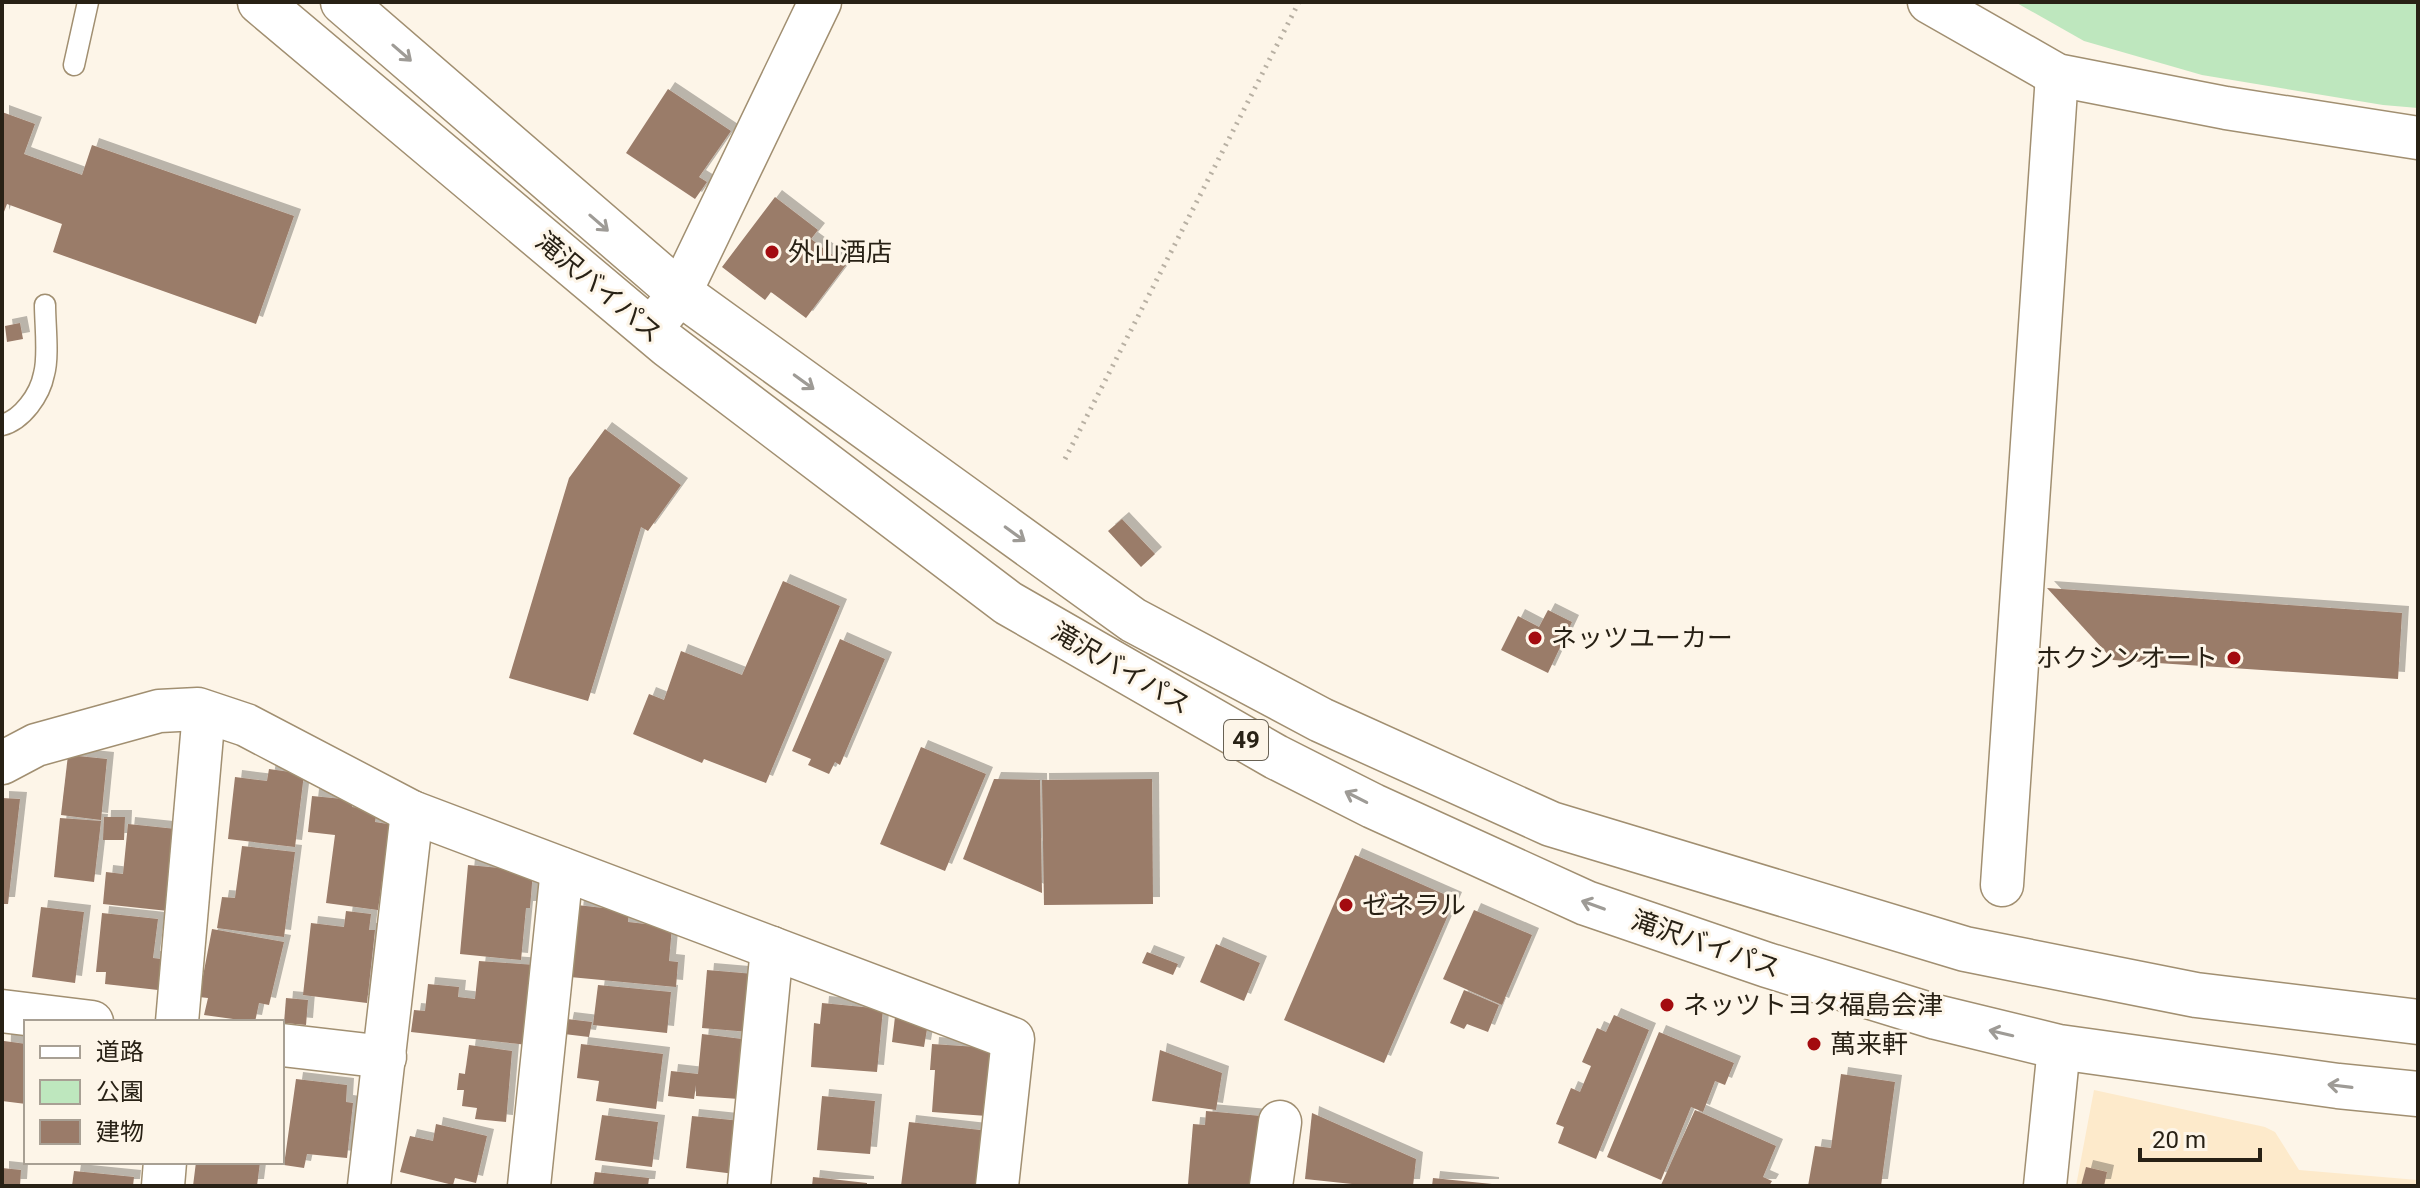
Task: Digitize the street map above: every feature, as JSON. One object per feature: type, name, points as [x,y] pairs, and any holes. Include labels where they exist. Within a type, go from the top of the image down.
[{"type":"highway","name":"滝沢バイパス","points":[[260,2],[650,330],[1008,603],[1276,757],[1373,806],[1586,903],[1767,965],[1936,1017],[2059,1047],[2338,1086],[2418,1094]]},
{"type":"highway","name":"滝沢バイパス","points":[[343,2],[680,293],[1133,620],[1321,720],[1551,824],[1965,949],[2196,995],[2418,1022]]},
{"type":"street","points":[[650,330],[680,293],[820,2]]},
{"type":"street","points":[[1929,2],[2057,75],[2226,108],[2418,138]]},
{"type":"street","points":[[2002,885],[2057,75]]},
{"type":"street","points":[[2,763],[36,745],[159,711],[198,709],[246,725],[412,812],[1013,1039],[997,1186]]},
{"type":"street","points":[[177,1020],[204,712]]},
{"type":"street","points":[[369,1186],[412,812]]},
{"type":"street","points":[[529,1186],[562,869]]},
{"type":"street","points":[[749,1186],[772,948]]},
{"type":"street","points":[[2,1011],[76,1020]]},
{"type":"street","points":[[284,1045],[385,1057]]},
{"type":"street","points":[[2045,1186],[2059,1047]]},
{"type":"street","points":[[1271,1186],[1280,1122]]},
{"type":"street","points":[[163,1186],[165,1164]]},
{"type":"lane","points":[[74,65],[88,2]]},
{"type":"lane","points":[[2,425],[13,423],[28,407],[44,374],[45,305]]},
{"type":"path","points":[[1065,459],[1299,2]]},
{"type":"shaded area","points":[[2094,1090],[2265,1127],[2275,1132],[2299,1170],[2418,1180],[2418,1186],[2076,1186]]},
{"type":"green space","points":[[2015,2],[2418,2],[2418,108],[2202,75],[2084,41]]},
{"type":"building","points":[[668,89],[731,131],[699,177],[707,182],[695,199],[626,153]]},
{"type":"building","points":[[2,112],[35,124],[24,154],[82,175],[92,145],[294,216],[256,324],[53,252],[62,224],[7,204],[2,217]]},
{"type":"building","points":[[775,197],[818,230],[811,239],[846,265],[806,318],[771,292],[765,300],[722,267]]},
{"type":"building","points":[[20,323],[23,339],[7,342],[5,326]]},
{"type":"building","points":[[605,429],[681,485],[648,531],[641,527],[588,701],[509,678],[569,478]]},
{"type":"building","points":[[1122,519],[1155,554],[1141,567],[1108,531]]},
{"type":"building","points":[[783,581],[840,606],[766,783],[704,759],[702,763],[633,734],[649,694],[664,700],[681,651],[742,675]]},
{"type":"building","points":[[2047,588],[2402,613],[2398,679],[2113,660]]},
{"type":"building","name":"ネッツユーカー","points":[[1548,610],[1572,622],[1548,673],[1501,650],[1518,616],[1539,627]]},
{"type":"building","points":[[840,639],[885,659],[840,765],[835,762],[829,774],[808,765],[811,759],[792,751]]},
{"type":"building","points":[[921,747],[986,774],[945,871],[880,844]]},
{"type":"building","points":[[68,755],[107,759],[101,820],[61,815]]},
{"type":"building","points":[[269,769],[304,774],[295,847],[228,839],[235,777],[267,781]]},
{"type":"building","points":[[994,779],[1040,780],[1042,893],[963,859]]},
{"type":"building","points":[[1152,779],[1153,904],[1044,905],[1042,780]]},
{"type":"building","points":[[312,796],[353,800],[352,807],[377,810],[375,822],[394,825],[388,881],[382,881],[378,910],[326,903],[335,835],[308,832]]},
{"type":"building","points":[[2,798],[20,799],[8,904],[2,904]]},
{"type":"building","points":[[104,817],[125,817],[124,840],[103,840]]},
{"type":"building","points":[[60,818],[101,821],[94,882],[54,877]]},
{"type":"building","points":[[128,824],[176,829],[168,911],[103,904],[106,872],[123,874]]},
{"type":"building","points":[[242,846],[295,852],[284,937],[217,928],[222,897],[235,898]]},
{"type":"building","points":[[1355,855],[1455,899],[1384,1063],[1284,1020]]},
{"type":"building","points":[[468,865],[533,871],[521,960],[460,954]]},
{"type":"building","points":[[577,905],[629,911],[628,922],[672,927],[669,961],[678,962],[676,987],[570,977]]},
{"type":"building","points":[[41,907],[84,912],[75,983],[32,977]]},
{"type":"building","points":[[1474,910],[1532,935],[1502,1005],[1443,979]]},
{"type":"building","points":[[346,911],[371,914],[369,930],[375,930],[367,1003],[303,995],[311,923],[344,927]]},
{"type":"building","points":[[102,913],[158,919],[153,958],[161,959],[158,990],[105,984],[106,972],[96,972]]},
{"type":"building","points":[[212,929],[284,942],[269,1005],[259,1003],[255,1020],[204,1015],[208,998],[199,997]]},
{"type":"building","points":[[1216,944],[1260,963],[1244,1001],[1200,982]]},
{"type":"building","points":[[1147,952],[1178,964],[1173,975],[1142,963]]},
{"type":"building","points":[[479,961],[535,965],[528,1045],[411,1032],[414,1010],[425,1011],[428,984],[459,987],[458,997],[475,999]]},
{"type":"building","points":[[707,970],[754,974],[749,1032],[702,1028]]},
{"type":"building","points":[[598,985],[671,992],[667,1033],[593,1025]]},
{"type":"building","points":[[1464,990],[1499,1005],[1488,1032],[1467,1024],[1464,1029],[1450,1023]]},
{"type":"building","points":[[286,998],[308,1000],[306,1025],[284,1023]]},
{"type":"building","points":[[822,1003],[883,1009],[877,1072],[811,1067],[814,1023],[820,1024]]},
{"type":"building","points":[[1614,1015],[1649,1030],[1596,1159],[1558,1143],[1564,1127],[1556,1124],[1571,1088],[1580,1092],[1591,1066],[1582,1062],[1597,1028],[1606,1032]]},
{"type":"building","points":[[895,1017],[928,1023],[924,1047],[892,1042]]},
{"type":"building","points":[[567,1019],[592,1022],[589,1037],[564,1034]]},
{"type":"building","points":[[1659,1032],[1734,1063],[1725,1085],[1715,1081],[1703,1112],[1691,1107],[1661,1180],[1607,1157]]},
{"type":"building","points":[[702,1034],[742,1039],[739,1099],[696,1096],[696,1085],[694,1099],[668,1096],[671,1071],[698,1074]]},
{"type":"building","points":[[4,1041],[24,1044],[24,1104],[2,1101]]},
{"type":"building","points":[[581,1044],[663,1054],[656,1109],[596,1101],[599,1081],[577,1078]]},
{"type":"building","points":[[932,1044],[992,1048],[987,1116],[932,1112],[935,1070],[930,1070]]},
{"type":"building","points":[[469,1045],[512,1051],[506,1122],[475,1119],[477,1108],[462,1106],[464,1090],[457,1090],[459,1073],[465,1074]]},
{"type":"building","points":[[1160,1050],[1222,1073],[1216,1110],[1152,1101]]},
{"type":"building","points":[[1841,1074],[1895,1082],[1881,1186],[1808,1186],[1815,1146],[1831,1148]]},
{"type":"building","points":[[296,1079],[347,1085],[346,1102],[353,1103],[347,1158],[307,1154],[304,1168],[284,1165]]},
{"type":"building","points":[[822,1096],[875,1101],[870,1154],[817,1150]]},
{"type":"building","points":[[1695,1110],[1776,1146],[1763,1177],[1772,1181],[1769,1186],[1661,1185]]},
{"type":"building","points":[[1206,1111],[1261,1116],[1254,1186],[1188,1184],[1193,1124],[1205,1125]]},
{"type":"building","points":[[1312,1113],[1416,1159],[1413,1186],[1371,1186],[1305,1179]]},
{"type":"building","points":[[602,1115],[658,1122],[652,1167],[595,1160]]},
{"type":"building","points":[[692,1116],[741,1121],[735,1174],[686,1168]]},
{"type":"building","points":[[909,1122],[989,1131],[982,1186],[901,1186]]},
{"type":"building","points":[[436,1124],[487,1136],[476,1183],[455,1178],[453,1185],[400,1172],[410,1136],[433,1141]]},
{"type":"building","points":[[196,1164],[260,1164],[257,1186],[193,1186]]},
{"type":"building","points":[[2086,1167],[2107,1172],[2104,1186],[2081,1186]]},
{"type":"building","points":[[2,1168],[21,1170],[20,1186],[2,1186]]},
{"type":"building","points":[[74,1171],[134,1177],[133,1186],[72,1186]]},
{"type":"building","points":[[595,1172],[649,1178],[648,1186],[593,1186]]},
{"type":"building","points":[[813,1177],[867,1183],[867,1186],[812,1186]]},
{"type":"building","points":[[1433,1178],[1492,1184],[1492,1186],[1432,1186]]},
{"type":"place","name":"外山酒店","points":[[772,252]]},
{"type":"place","name":"ネッツユーカー","points":[[1535,638]]},
{"type":"place","name":"ホクシンオート","points":[[2234,658]]},
{"type":"place","name":"ゼネラル","points":[[1346,905]]},
{"type":"place","name":"ネッツトヨタ福島会津","points":[[1667,1005]]},
{"type":"place","name":"萬来軒","points":[[1814,1044]]}]
